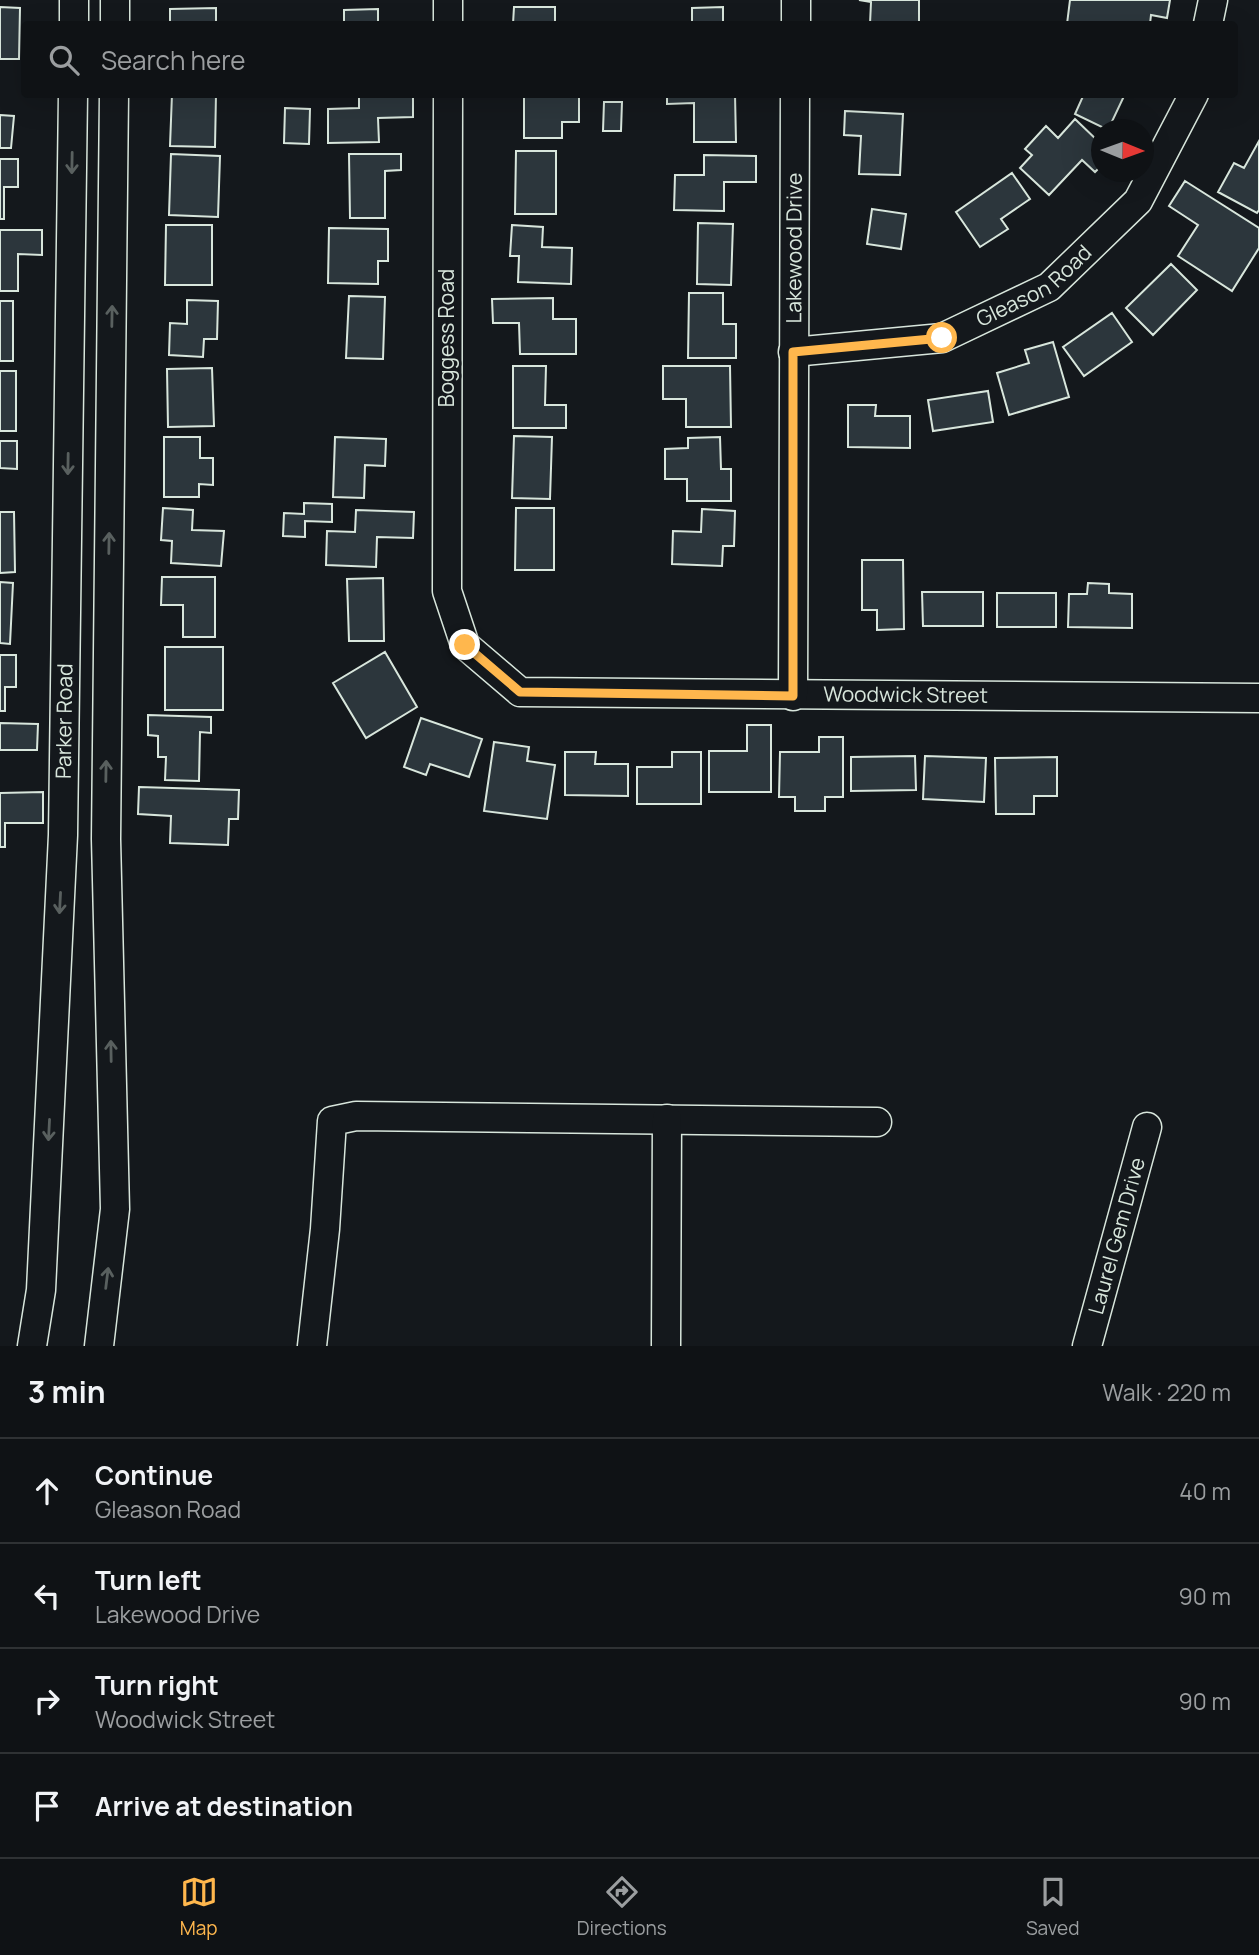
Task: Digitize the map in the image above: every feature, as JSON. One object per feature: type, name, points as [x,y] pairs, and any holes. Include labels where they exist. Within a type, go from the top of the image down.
[{"type":"street","points":[[74,0],[74,21]]},
{"type":"street","points":[[115,21],[116,0]]},
{"type":"street","points":[[448,0],[448,21]]},
{"type":"street","points":[[796,0],[796,21]]},
{"type":"street","points":[[1209,21],[1213,0]]},
{"type":"street","name":"Parker Road","points":[[32,1346],[41,1290],[63,835],[73,98]]},
{"type":"street","name":"Parker Road","points":[[99,1346],[115,1209],[106,839],[114,98]]},
{"type":"street","name":"Boggess Road","points":[[447,582],[448,98]]},
{"type":"street","name":"Lakewood Drive","points":[[793,696],[795,98]]},
{"type":"street","name":"Gleason Road","points":[[793,352],[942,338],[1049,287],[1138,201],[1192,98]]},
{"type":"street","points":[[69,410],[111,411]]},
{"type":"street","name":"Woodwick Street","points":[[447,582],[465,645],[520,692],[1259,698]]},
{"type":"street","points":[[312,1346],[325,1229],[332,1121],[356,1116],[877,1122]]},
{"type":"street","points":[[666,1346],[667,1118]]},
{"type":"street","name":"Laurel Gem Drive","points":[[1087,1346],[1147,1126]]},
{"type":"building","points":[[859,0],[919,0],[919,21],[870,21],[871,2]]},
{"type":"building","points":[[1070,0],[1170,0],[1167,18],[1151,15],[1150,21],[1067,21]]},
{"type":"building","points":[[0,7],[20,8],[19,59],[0,59]]},
{"type":"building","points":[[514,7],[555,7],[555,21],[513,21]]},
{"type":"building","points":[[723,7],[723,21],[692,21],[692,8]]},
{"type":"building","points":[[216,8],[216,21],[170,21],[170,9]]},
{"type":"building","points":[[378,9],[378,21],[344,21],[344,10]]},
{"type":"building","points":[[172,98],[216,98],[215,147],[170,146]]},
{"type":"building","points":[[359,98],[413,98],[413,117],[378,118],[379,142],[328,143],[328,109],[359,108]]},
{"type":"building","points":[[524,98],[579,98],[579,122],[562,122],[562,138],[524,138]]},
{"type":"building","points":[[667,98],[735,98],[736,142],[694,142],[694,103],[667,104]]},
{"type":"building","points":[[1082,98],[1123,98],[1113,119],[1091,119],[1091,122],[1075,114]]},
{"type":"building","points":[[604,102],[622,102],[621,131],[603,131]]},
{"type":"building","points":[[285,108],[310,109],[309,144],[284,143]]},
{"type":"building","points":[[845,111],[903,114],[900,175],[859,174],[861,136],[844,135]]},
{"type":"building","points":[[0,115],[14,116],[11,148],[0,148]]},
{"type":"building","points":[[1075,119],[1091,134],[1091,168],[1082,160],[1049,195],[1020,168],[1032,155],[1025,149],[1046,126],[1058,138]]},
{"type":"building","points":[[1259,141],[1257,213],[1218,192],[1234,163],[1244,168]]},
{"type":"building","points":[[516,151],[556,151],[556,214],[515,214]]},
{"type":"building","points":[[171,154],[220,156],[218,217],[169,215]]},
{"type":"building","points":[[349,154],[401,154],[401,170],[385,171],[385,218],[350,218]]},
{"type":"building","points":[[704,155],[756,156],[756,182],[724,182],[724,211],[674,210],[675,175],[704,175]]},
{"type":"building","points":[[0,159],[18,159],[18,187],[4,187],[4,219],[0,219]]},
{"type":"building","points":[[1012,173],[1030,199],[1001,219],[1008,229],[980,247],[956,212]]},
{"type":"building","points":[[1185,181],[1259,228],[1259,248],[1232,291],[1178,256],[1198,225],[1169,206]]},
{"type":"building","points":[[872,209],[906,214],[901,249],[867,244]]},
{"type":"building","points":[[698,223],[733,224],[731,285],[697,284]]},
{"type":"building","points":[[166,225],[212,225],[212,285],[165,285]]},
{"type":"building","points":[[512,225],[543,227],[542,247],[572,248],[571,284],[518,282],[519,256],[510,256]]},
{"type":"building","points":[[329,228],[388,229],[388,261],[378,261],[378,284],[328,283]]},
{"type":"building","points":[[0,230],[42,230],[42,255],[18,254],[18,291],[0,291]]},
{"type":"building","points":[[1171,264],[1197,290],[1153,335],[1126,308]]},
{"type":"building","points":[[689,293],[723,293],[723,324],[736,324],[736,358],[688,358]]},
{"type":"building","points":[[349,296],[385,297],[383,359],[346,358]]},
{"type":"building","points":[[553,298],[553,319],[576,319],[576,354],[520,354],[519,323],[493,323],[492,299]]},
{"type":"building","points":[[187,300],[218,301],[217,339],[204,339],[203,357],[169,355],[170,323],[187,324]]},
{"type":"building","points":[[0,301],[13,301],[13,361],[0,361]]},
{"type":"building","points":[[1112,313],[1132,342],[1084,376],[1063,347]]},
{"type":"building","points":[[1053,342],[1069,397],[1009,415],[997,373],[1029,363],[1025,350]]},
{"type":"building","points":[[513,366],[546,366],[545,405],[566,405],[566,428],[513,428]]},
{"type":"building","points":[[663,366],[730,366],[731,427],[686,427],[686,399],[663,399]]},
{"type":"building","points":[[212,368],[214,426],[168,427],[167,369]]},
{"type":"building","points":[[0,371],[16,371],[16,431],[0,431]]},
{"type":"building","points":[[988,391],[993,422],[933,431],[928,400]]},
{"type":"building","points":[[848,405],[876,405],[875,416],[910,416],[910,448],[848,447]]},
{"type":"building","points":[[514,436],[552,437],[550,499],[512,498]]},
{"type":"building","points":[[164,437],[200,437],[200,458],[213,458],[213,485],[199,484],[199,497],[164,497]]},
{"type":"building","points":[[335,437],[386,439],[385,466],[365,465],[364,498],[333,497]]},
{"type":"building","points":[[720,437],[721,469],[731,469],[731,501],[687,501],[687,479],[665,479],[665,449],[688,448],[688,438]]},
{"type":"building","points":[[0,441],[17,441],[17,469],[0,468]]},
{"type":"building","points":[[304,503],[332,504],[332,522],[305,521],[305,537],[283,536],[284,513],[304,514]]},
{"type":"building","points":[[163,508],[193,510],[192,530],[224,531],[221,566],[171,563],[172,541],[161,540]]},
{"type":"building","points":[[516,508],[554,508],[554,570],[515,570]]},
{"type":"building","points":[[702,509],[735,511],[734,546],[723,546],[722,566],[672,564],[673,531],[701,532]]},
{"type":"building","points":[[356,510],[414,512],[413,538],[377,537],[376,567],[326,565],[327,531],[355,532]]},
{"type":"building","points":[[0,512],[14,512],[15,572],[0,573]]},
{"type":"building","points":[[862,560],[903,560],[904,629],[877,630],[877,610],[862,610]]},
{"type":"building","points":[[162,577],[215,577],[215,637],[183,637],[183,605],[161,605]]},
{"type":"building","points":[[383,578],[384,641],[349,641],[347,579]]},
{"type":"building","points":[[0,582],[13,583],[10,644],[0,643]]},
{"type":"building","points":[[1088,583],[1109,584],[1109,593],[1132,594],[1132,628],[1068,627],[1069,594],[1087,594]]},
{"type":"building","points":[[922,592],[983,592],[983,626],[923,626]]},
{"type":"building","points":[[997,593],[1056,593],[1056,627],[997,627]]},
{"type":"building","points":[[165,647],[223,647],[223,710],[165,710]]},
{"type":"building","points":[[385,652],[417,707],[366,738],[333,683]]},
{"type":"building","points":[[0,655],[16,655],[16,687],[5,687],[5,711],[0,711]]},
{"type":"building","points":[[148,715],[211,717],[211,733],[200,732],[199,781],[165,780],[166,757],[158,757],[158,736],[148,735]]},
{"type":"building","points":[[421,718],[482,739],[469,777],[430,764],[426,775],[404,767]]},
{"type":"building","points":[[0,723],[38,724],[37,750],[0,750]]},
{"type":"building","points":[[747,725],[771,725],[771,792],[709,792],[709,751],[747,751]]},
{"type":"building","points":[[819,737],[843,737],[843,797],[825,797],[825,811],[795,811],[795,797],[779,797],[780,752],[819,752]]},
{"type":"building","points":[[494,742],[529,747],[527,761],[555,765],[547,819],[484,811]]},
{"type":"building","points":[[565,752],[596,752],[595,764],[628,764],[628,796],[565,795]]},
{"type":"building","points":[[672,752],[701,752],[701,804],[637,804],[637,767],[672,767]]},
{"type":"building","points":[[915,756],[916,790],[851,791],[851,757]]},
{"type":"building","points":[[925,756],[986,758],[984,802],[923,799]]},
{"type":"building","points":[[1057,757],[1057,796],[1034,796],[1034,814],[996,814],[995,758]]},
{"type":"building","points":[[139,787],[239,790],[238,819],[229,819],[228,845],[170,843],[171,816],[138,814]]},
{"type":"building","points":[[43,792],[43,823],[5,823],[5,847],[0,847],[0,793]]},
{"type":"route","points":[[465,645],[520,692],[793,696],[793,352],[942,338]]}]
